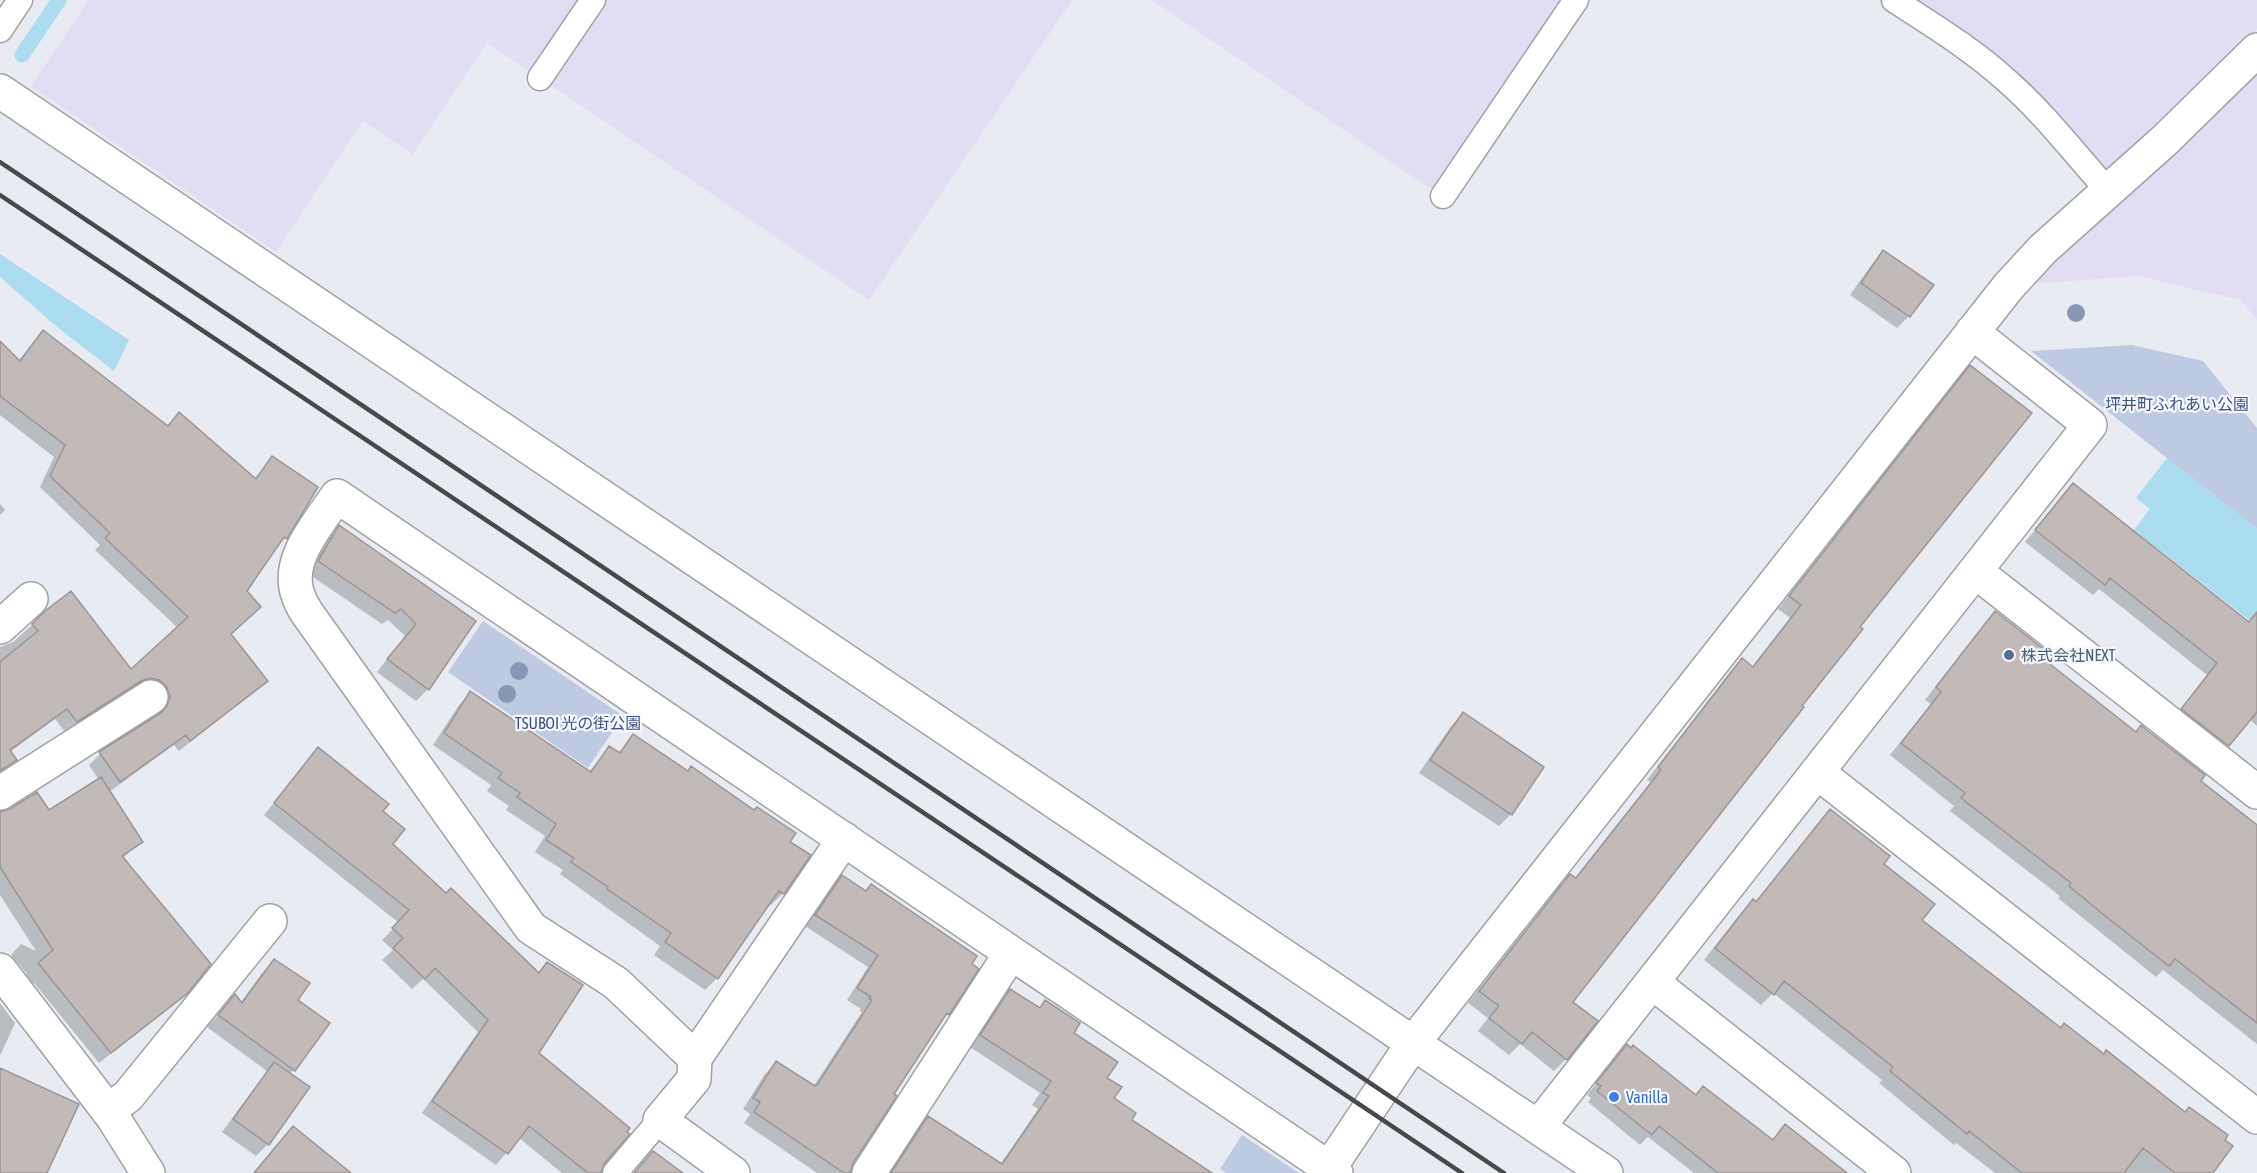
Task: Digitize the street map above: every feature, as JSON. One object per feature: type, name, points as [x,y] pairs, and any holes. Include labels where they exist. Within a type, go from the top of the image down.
[{"type":"street","points":[[695,1058],[616,983],[531,927],[307,614],[296,591],[297,565],[306,542],[337,496],[1330,1171],[1413,1043],[2025,267],[2199,108],[2257,50]]},
{"type":"street","points":[[0,91],[1606,1173]]},
{"type":"street","points":[[1538,1127],[2090,425],[1972,332]]},
{"type":"street","points":[[1975,571],[2257,792]]},
{"type":"street","points":[[0,627],[31,599]]},
{"type":"street","points":[[0,793],[151,697]]},
{"type":"street","points":[[1817,772],[2257,1118]]},
{"type":"street","points":[[733,1173],[660,1120],[694,1079],[695,1058],[844,840]]},
{"type":"street","points":[[108,1111],[128,1096],[270,921]]},
{"type":"street","points":[[869,1173],[1011,953]]},
{"type":"street","points":[[0,970],[108,1111],[148,1173]]},
{"type":"street","points":[[1652,982],[1894,1173]]},
{"type":"lane","points":[[0,30],[20,0]]},
{"type":"lane","points":[[540,78],[593,0]]},
{"type":"lane","points":[[1443,196],[1576,0]]},
{"type":"lane","points":[[1894,0],[1972,53],[2006,80],[2036,109],[2109,192]]},
{"type":"lane","points":[[615,1173],[660,1120]]},
{"type":"shaded area","points":[[89,0],[581,0],[532,73],[487,43],[413,154],[363,121],[276,252],[31,86]]},
{"type":"shaded area","points":[[606,0],[1072,0],[869,300],[549,84]]},
{"type":"shaded area","points":[[1152,0],[1563,0],[1434,191]]},
{"type":"shaded area","points":[[1912,0],[2257,0],[2257,29],[2107,174]]},
{"type":"shaded area","points":[[2257,70],[2257,320],[2241,300],[2138,276],[2029,284]]},
{"type":"shaded area","points":[[0,254],[129,340],[114,371],[57,327],[0,277]]},
{"type":"shaded area","points":[[2167,458],[2257,529],[2257,626],[2134,530],[2150,509],[2136,498]]},
{"type":"green space","name":"坪井町ふれあい公園","points":[[2132,345],[2203,361],[2257,428],[2257,529],[2031,351]]},
{"type":"green space","name":"TSUBOI 光の街公園","points":[[483,621],[623,716],[588,768],[448,672]]},
{"type":"green space","points":[[1242,1135],[1299,1173],[1226,1173],[1220,1169]]},
{"type":"building","points":[[1883,250],[1934,285],[1910,317],[1861,283]]},
{"type":"building","points":[[43,330],[168,426],[179,412],[256,479],[272,456],[318,487],[287,539],[284,537],[247,591],[261,607],[231,634],[268,681],[190,741],[186,735],[120,782],[99,752],[161,713],[167,706],[170,696],[166,686],[159,680],[150,678],[141,681],[77,722],[67,709],[10,750],[17,760],[0,771],[0,662],[38,631],[32,624],[45,611],[71,591],[131,669],[188,617],[105,538],[110,533],[50,476],[65,445],[0,396],[0,341],[20,361]]},
{"type":"building","points":[[1970,365],[2032,413],[1860,627],[1863,629],[1802,706],[1804,707],[1573,1002],[1598,1021],[1567,1060],[1532,1032],[1522,1044],[1489,1018],[1499,1006],[1479,991],[1570,874],[1576,878],[1661,770],[1658,767],[1742,658],[1753,667],[1801,605],[1789,596]]},
{"type":"building","points":[[2073,483],[2249,622],[2257,612],[2257,712],[2229,746],[2181,709],[2217,663],[2110,578],[2105,585],[2035,530]]},
{"type":"building","points":[[339,525],[476,621],[429,690],[387,659],[416,624],[401,609],[395,613],[318,561]]},
{"type":"building","points":[[1995,611],[2055,658],[2050,664],[2136,732],[2141,725],[2205,775],[2201,781],[2257,825],[2257,1023],[2175,959],[2169,966],[2109,919],[2069,886],[2071,883],[1961,798],[1965,793],[1901,743],[1941,692],[1936,687]]},
{"type":"building","points":[[470,691],[591,772],[609,746],[620,753],[633,734],[688,771],[691,766],[754,810],[757,807],[796,833],[790,842],[811,855],[784,894],[779,891],[775,896],[718,979],[665,942],[671,933],[607,889],[608,887],[571,862],[574,858],[546,840],[556,824],[517,797],[520,793],[498,778],[502,773],[444,733]]},
{"type":"building","points":[[1463,712],[1544,767],[1512,815],[1430,760]]},
{"type":"building","points":[[318,747],[389,804],[383,811],[405,829],[393,844],[446,893],[451,888],[539,973],[547,962],[583,985],[539,1053],[630,1128],[627,1132],[630,1134],[604,1164],[601,1173],[588,1173],[529,1126],[508,1154],[432,1101],[488,1020],[435,968],[425,979],[393,948],[403,938],[392,928],[409,910],[274,803]]},
{"type":"building","points":[[101,777],[143,842],[122,856],[211,964],[188,993],[111,1053],[38,963],[53,950],[0,867],[0,812],[10,809],[37,792],[49,810]]},
{"type":"building","points":[[1830,809],[1890,856],[1884,864],[1935,904],[1922,920],[2061,1028],[2064,1023],[2104,1054],[2106,1050],[2185,1112],[2189,1107],[2228,1135],[2225,1140],[2233,1146],[2213,1173],[2175,1173],[2143,1148],[2124,1173],[2022,1173],[1969,1131],[1967,1134],[1890,1071],[1893,1067],[1784,981],[1774,995],[1715,948],[1753,899],[1756,902]]},
{"type":"building","points":[[842,875],[866,891],[871,884],[977,956],[972,964],[979,969],[894,1094],[897,1096],[853,1163],[850,1173],[844,1173],[754,1112],[760,1102],[753,1098],[776,1061],[815,1086],[817,1085],[872,1000],[857,988],[878,955],[815,915]]},
{"type":"building","points":[[274,959],[310,983],[298,1000],[330,1023],[295,1071],[218,1015],[235,994],[242,1003]]},
{"type":"building","points":[[1010,989],[1040,1008],[1045,1000],[1080,1023],[1074,1033],[1118,1062],[1107,1078],[1122,1087],[1114,1098],[1136,1113],[1132,1120],[1212,1173],[891,1173],[928,1116],[1002,1164],[1049,1096],[1043,1093],[1051,1081],[980,1035]]},
{"type":"building","points":[[1627,1044],[1631,1048],[1633,1045],[1696,1095],[1703,1086],[1773,1140],[1785,1124],[1847,1173],[1718,1173],[1659,1126],[1652,1135],[1597,1091],[1601,1086],[1596,1083]]},
{"type":"building","points":[[274,1062],[310,1087],[269,1145],[233,1119]]},
{"type":"building","points":[[0,1068],[79,1104],[47,1173],[0,1173]]},
{"type":"building","points":[[293,1126],[351,1173],[254,1173]]},
{"type":"building","points":[[653,1151],[683,1173],[634,1173]]},
{"type":"waterway","points":[[22,55],[59,0]]},
{"type":"railway","points":[[0,162],[1504,1173]]},
{"type":"railway","points":[[0,195],[1462,1173]]},
{"type":"place","name":"株式会社NEXT","points":[[2009,655]]},
{"type":"place","name":"Vanilla","points":[[1614,1097]]}]
